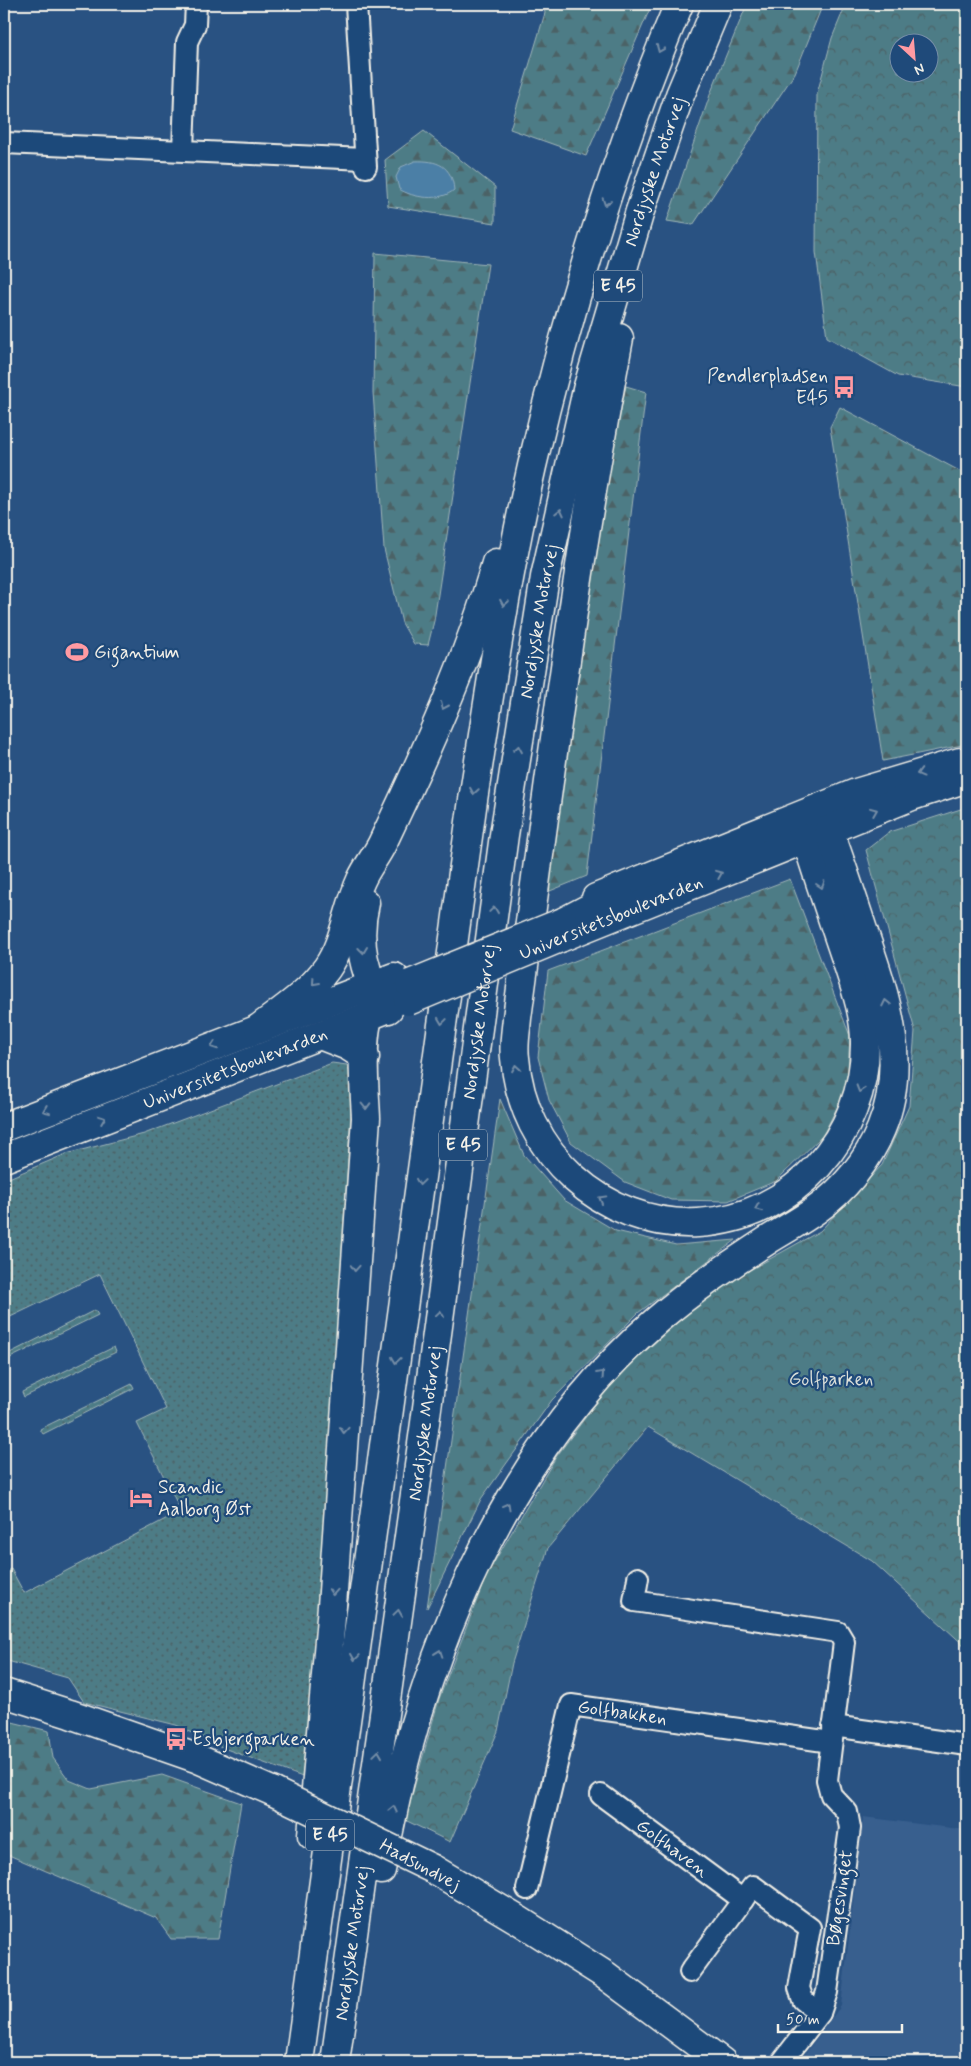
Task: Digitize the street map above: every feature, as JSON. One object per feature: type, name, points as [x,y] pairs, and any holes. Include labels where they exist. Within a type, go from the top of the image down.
[{"type":"main road","name":"Nordjyske Motorvej","points":[[299,2062],[470,820],[492,673],[512,564],[530,474],[557,368],[599,222],[658,54],[679,4]]},
{"type":"main road","name":"Nordjyske Motorvej","points":[[335,2062],[425,1423],[504,835],[545,577],[587,390],[640,211],[680,95],[718,4]]},
{"type":"main road","points":[[733,4],[682,135],[653,218],[620,331],[597,451],[578,576],[517,1018],[514,1057],[521,1096],[536,1132],[558,1164],[587,1190],[621,1209],[659,1220],[698,1223],[736,1217],[773,1202],[805,1180],[832,1151],[851,1117],[862,1080],[866,1041],[860,1002],[818,834]]},
{"type":"main road","points":[[259,1028],[304,994],[328,966],[339,944],[361,880],[379,851],[464,662],[487,595],[557,368]]},
{"type":"main road","name":"Universitetsboulevarden","points":[[562,923],[607,899],[620,889],[856,793],[967,760]]},
{"type":"main road","name":"Universitetsboulevarden","points":[[562,923],[818,834],[912,796],[967,778]]},
{"type":"main road","points":[[342,2062],[393,1808],[419,1709],[450,1623],[477,1562],[508,1502],[566,1416],[619,1354],[697,1287],[817,1210],[849,1181],[867,1156],[881,1128],[891,1094],[894,1051],[884,990],[818,834]]},
{"type":"main road","points":[[379,851],[361,922],[362,952],[365,968],[391,995]]},
{"type":"main road","points":[[285,2062],[310,1854],[332,1606],[366,1118],[364,1037],[391,995],[562,923]]},
{"type":"main road","name":"Universitetsboulevarden","points":[[4,1127],[259,1028],[391,995]]},
{"type":"main road","name":"Universitetsboulevarden","points":[[4,1158],[320,1035],[391,995]]},
{"type":"main road","points":[[320,1035],[348,1046],[364,1057]]},
{"type":"main road","name":"Hadsundvej","points":[[4,1693],[188,1755],[274,1792],[433,1869],[605,1975],[722,2062]]},
{"type":"street","points":[[183,150],[187,42],[195,25],[196,4]]},
{"type":"street","points":[[4,143],[183,150],[365,163],[356,4]]},
{"type":"street","name":"Bøgesvinget","points":[[638,1578],[634,1601],[838,1632],[844,1642],[827,1780],[831,1795],[847,1812],[850,1828],[827,1992],[820,2013],[782,2062]]},
{"type":"street","name":"Golfbakken","points":[[527,1889],[571,1705],[832,1734]]},
{"type":"street","points":[[832,1734],[967,1745]]},
{"type":"street","name":"Golfhaven","points":[[601,1794],[743,1900]]},
{"type":"street","points":[[690,1972],[753,1886],[810,1928],[799,1988],[803,2000],[820,2013]]},
{"type":"shaded area","points":[[415,161],[437,163],[442,166],[450,175],[454,190],[441,196],[426,197],[412,195],[399,189],[396,177],[401,167]]},
{"type":"shaded area","points":[[863,1817],[967,1830],[967,2062],[799,2062],[841,2006]]},
{"type":"green space","points":[[543,4],[652,4],[586,156],[510,129],[545,13]]},
{"type":"green space","points":[[747,4],[823,4],[795,73],[693,225],[667,221],[711,92]]},
{"type":"green space","points":[[846,4],[967,4],[967,387],[898,376],[827,337],[816,252],[817,94],[832,38]]},
{"type":"green space","points":[[424,131],[495,187],[495,223],[388,206],[385,160]]},
{"type":"green space","points":[[375,253],[488,264],[434,621],[428,645],[414,644],[402,623],[384,549],[373,392]]},
{"type":"green space","points":[[626,386],[646,392],[587,876],[545,893],[613,446]]},
{"type":"green space","points":[[840,407],[967,475],[967,744],[883,761],[830,427]]},
{"type":"green space","name":"Golfparken","points":[[967,807],[967,1648],[872,1561],[648,1427],[548,1548],[512,1663],[498,1731],[450,1842],[405,1820],[439,1699],[486,1576],[556,1457],[614,1379],[714,1290],[820,1231],[882,1165],[909,1106],[915,1031],[866,850],[889,832]]},
{"type":"green space","points":[[790,879],[850,1036],[847,1088],[823,1135],[776,1181],[728,1201],[671,1200],[625,1182],[571,1142],[549,1100],[538,1057],[548,971]]},
{"type":"green space","points":[[332,1063],[347,1065],[353,1081],[308,1779],[226,1749],[176,1725],[84,1702],[68,1678],[4,1660],[4,1572],[11,1569],[24,1593],[181,1511],[137,1423],[166,1409],[100,1274],[4,1320],[4,1180],[66,1154],[144,1134]]},
{"type":"green space","points":[[500,1099],[524,1155],[564,1200],[616,1231],[676,1245],[736,1240],[638,1313],[552,1400],[481,1499],[427,1608]]},
{"type":"green space","points":[[95,1310],[98,1315],[6,1360],[4,1356]]},
{"type":"green space","points":[[114,1347],[116,1352],[24,1397],[22,1392]]},
{"type":"green space","points":[[132,1384],[134,1388],[43,1434],[40,1429]]},
{"type":"green space","points":[[4,1720],[49,1731],[53,1758],[69,1780],[91,1789],[162,1775],[241,1803],[218,1939],[171,1939],[156,1918],[4,1853]]},
{"type":"place","name":"Pendlerpladsen E45","points":[[844,387]]},
{"type":"place","name":"Gigantium","points":[[77,652]]},
{"type":"place","name":"Scandic Aalborg Øst","points":[[141,1498]]},
{"type":"place","name":"Esbjergparken","points":[[176,1739]]}]
